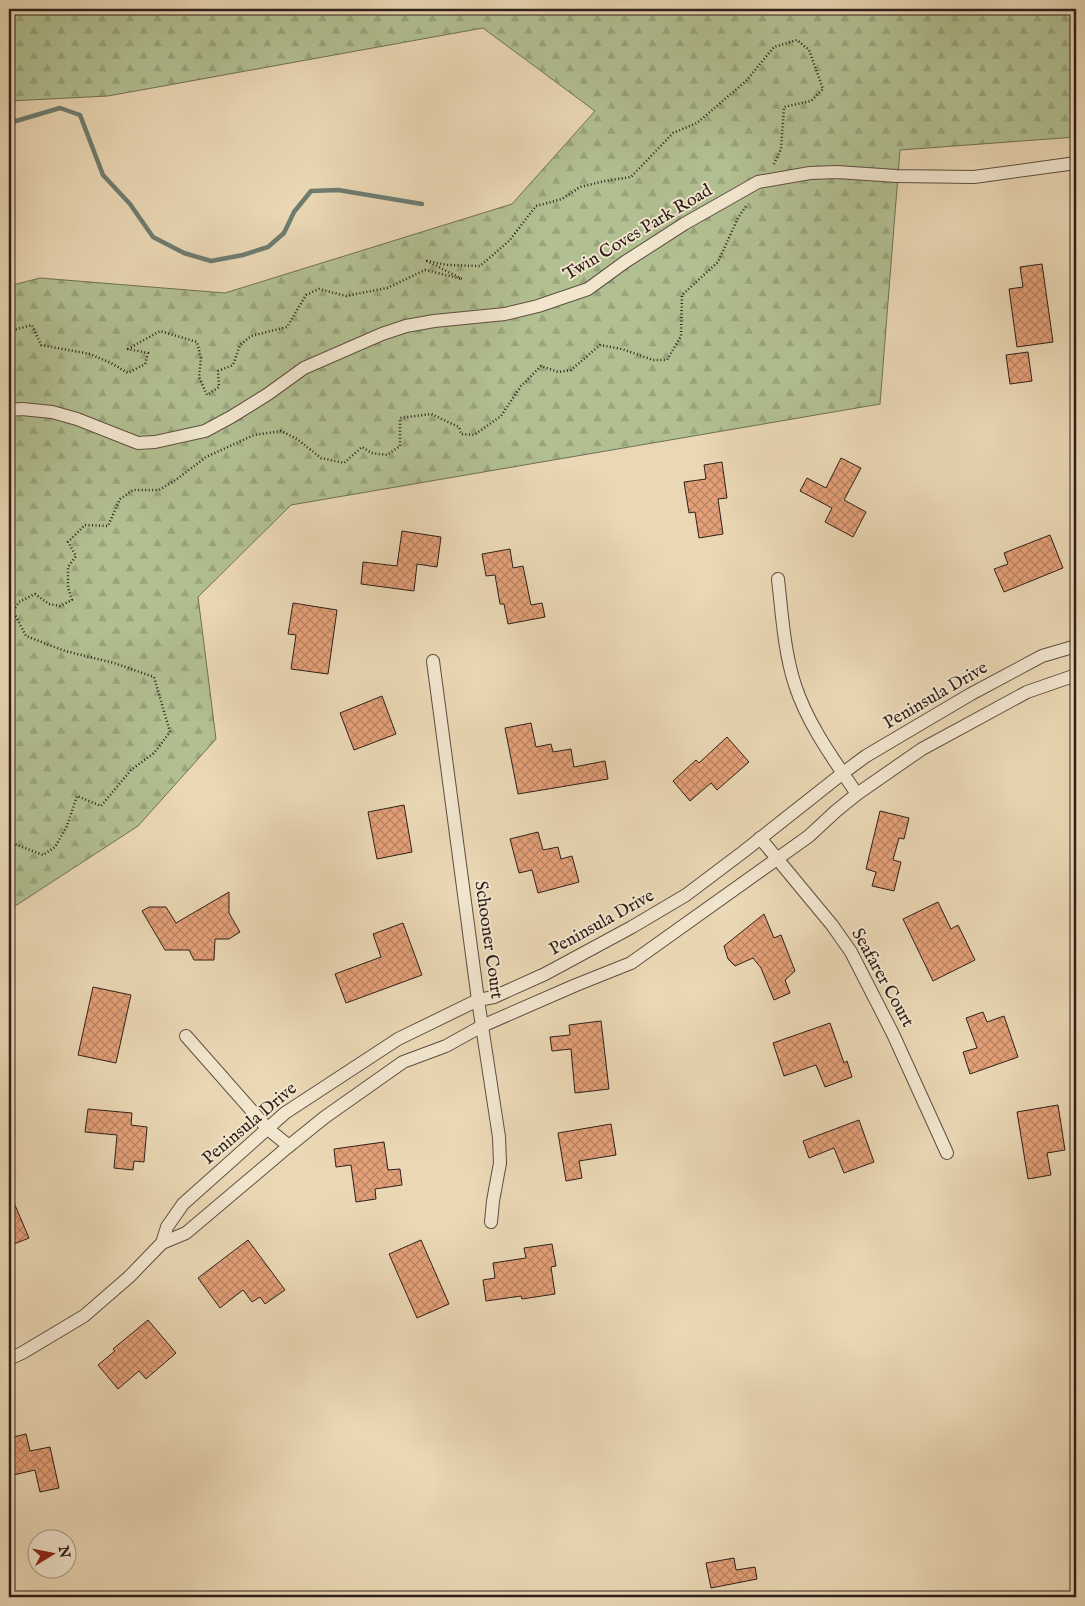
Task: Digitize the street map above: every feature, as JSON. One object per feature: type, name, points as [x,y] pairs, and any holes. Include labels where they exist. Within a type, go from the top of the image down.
[{"type":"street","name":"Twin Coves Park Road","points":[[9,410],[22,409],[52,412],[76,419],[138,443],[154,442],[205,431],[232,417],[304,368],[382,334],[406,326],[434,321],[505,314],[538,306],[588,288],[684,224],[758,182],[810,173],[837,172],[896,176],[974,177],[1076,163]]},
{"type":"street","points":[[778,579],[788,661],[796,686],[809,719],[857,794]]},
{"type":"street","name":"Peninsula Drive","points":[[162,1243],[167,1227],[183,1204],[286,1113],[398,1039],[478,1000],[494,997],[545,974],[632,927],[686,895],[866,756],[971,694],[1042,656],[1076,646]]},
{"type":"street","name":"Schooner Court","points":[[434,661],[478,1000],[498,1137],[500,1163],[491,1222]]},
{"type":"street","name":"Peninsula Drive","points":[[9,1359],[84,1316],[129,1277],[162,1243],[186,1233],[325,1117],[403,1062],[446,1046],[482,1026],[632,963],[809,836],[857,794],[922,749],[1027,692],[1076,675]]},
{"type":"street","name":"Seafarer Court","points":[[760,838],[852,952],[893,1034],[946,1153]]},
{"type":"street","points":[[186,1036],[268,1129],[289,1146]]},
{"type":"path","points":[[9,331],[32,325],[41,345],[90,354],[128,373],[145,364],[148,353],[128,349],[160,331],[197,342],[201,358],[199,377],[207,395],[219,387],[218,371],[232,365],[240,346],[251,336],[287,328],[306,295],[319,288],[346,296],[387,288],[425,270],[462,278],[427,261],[447,266],[480,266],[509,240],[536,206],[562,199],[580,187],[631,177],[673,133],[697,122],[746,81],[774,47],[796,40],[809,50],[823,89],[811,101],[784,107],[781,149],[762,181]]},
{"type":"path","points":[[9,842],[42,855],[55,847],[66,826],[77,796],[101,806],[130,770],[154,754],[170,732],[154,677],[114,663],[65,651],[26,636],[13,611],[19,602],[34,594],[48,604],[60,606],[72,600],[68,586],[68,567],[76,556],[68,542],[85,525],[108,526],[120,499],[133,490],[159,490],[177,479],[206,456],[254,435],[280,431],[297,439],[321,458],[344,463],[362,447],[372,452],[387,455],[400,446],[400,418],[431,414],[459,427],[460,434],[474,435],[501,416],[521,386],[541,366],[558,372],[571,370],[600,345],[622,349],[653,360],[667,360],[681,336],[682,295],[718,262],[738,218],[748,203]]},
{"type":"green space","points":[[9,9],[1076,9],[1076,137],[900,150],[880,404],[291,505],[198,597],[216,739],[138,826],[9,910],[9,286],[40,278],[225,293],[512,204],[595,111],[483,28],[108,96],[9,101]]},
{"type":"building","points":[[1042,264],[1053,342],[1017,347],[1009,289],[1023,287],[1020,267]]},
{"type":"building","points":[[1028,352],[1032,381],[1010,384],[1006,355]]},
{"type":"building","points":[[841,458],[861,468],[844,500],[866,512],[853,537],[825,522],[832,508],[800,491],[807,478],[826,488]]},
{"type":"building","points":[[722,462],[727,498],[718,499],[723,534],[699,538],[695,512],[689,513],[684,482],[706,479],[704,465]]},
{"type":"building","points":[[402,531],[441,537],[437,567],[417,564],[414,591],[361,584],[363,562],[397,566]]},
{"type":"building","points":[[1050,535],[1063,568],[1004,592],[994,569],[1008,564],[1004,553]]},
{"type":"building","points":[[510,549],[513,568],[523,566],[531,605],[542,603],[545,617],[508,624],[504,604],[500,604],[495,575],[486,576],[482,554]]},
{"type":"building","points":[[293,603],[337,610],[328,674],[291,669],[296,635],[288,634]]},
{"type":"building","points":[[382,696],[396,734],[354,750],[340,713]]},
{"type":"building","points":[[531,723],[536,747],[551,744],[553,752],[571,749],[574,767],[605,761],[608,779],[518,794],[505,728]]},
{"type":"building","points":[[727,737],[749,762],[717,790],[711,783],[690,801],[673,781],[696,760],[699,763]]},
{"type":"building","points":[[404,805],[412,852],[377,859],[368,812]]},
{"type":"building","points":[[880,811],[909,818],[904,839],[899,838],[893,860],[901,862],[894,891],[872,886],[876,872],[866,869]]},
{"type":"building","points":[[538,832],[543,850],[558,847],[561,859],[572,856],[579,882],[538,893],[532,870],[519,873],[510,839]]},
{"type":"building","points":[[229,892],[229,913],[240,932],[229,939],[215,939],[214,960],[194,960],[189,950],[165,950],[142,911],[149,907],[166,907],[176,923]]},
{"type":"building","points":[[938,902],[951,929],[958,925],[975,960],[933,981],[903,919]]},
{"type":"building","points":[[764,914],[774,938],[781,935],[795,971],[785,980],[790,993],[774,1000],[761,968],[753,958],[735,966],[728,959],[724,946]]},
{"type":"building","points":[[403,923],[422,975],[346,1003],[335,974],[381,957],[373,934]]},
{"type":"building","points":[[93,987],[131,995],[116,1063],[78,1055]]},
{"type":"building","points":[[983,1012],[987,1022],[1004,1016],[1018,1057],[970,1074],[963,1052],[977,1048],[966,1018]]},
{"type":"building","points":[[601,1021],[609,1089],[575,1093],[571,1049],[552,1051],[550,1037],[570,1035],[569,1025]]},
{"type":"building","points":[[830,1023],[844,1063],[847,1061],[852,1077],[825,1087],[816,1065],[784,1076],[773,1043]]},
{"type":"building","points":[[1058,1105],[1065,1150],[1047,1153],[1051,1175],[1028,1179],[1017,1112]]},
{"type":"building","points":[[88,1109],[132,1113],[131,1125],[147,1127],[144,1162],[134,1161],[133,1170],[114,1168],[117,1135],[85,1132]]},
{"type":"building","points":[[859,1120],[874,1162],[844,1173],[834,1148],[809,1158],[803,1141]]},
{"type":"building","points":[[611,1124],[616,1155],[579,1161],[582,1178],[566,1181],[558,1133]]},
{"type":"building","points":[[384,1142],[388,1170],[400,1169],[402,1185],[375,1189],[376,1199],[356,1202],[351,1165],[336,1167],[334,1149]]},
{"type":"building","points":[[9,1191],[29,1238],[9,1246]]},
{"type":"building","points":[[248,1240],[285,1290],[265,1304],[260,1297],[252,1302],[243,1290],[220,1308],[198,1278]]},
{"type":"building","points":[[421,1240],[449,1304],[417,1318],[389,1254]]},
{"type":"building","points":[[552,1244],[556,1266],[551,1267],[555,1294],[522,1299],[521,1296],[486,1301],[483,1280],[495,1278],[493,1263],[526,1258],[524,1248]]},
{"type":"building","points":[[148,1320],[176,1353],[146,1379],[139,1371],[118,1389],[98,1365],[115,1351],[113,1349]]},
{"type":"building","points":[[26,1434],[30,1451],[50,1447],[59,1488],[40,1492],[35,1470],[9,1476],[9,1438]]},
{"type":"building","points":[[734,1558],[736,1570],[755,1567],[757,1579],[711,1588],[706,1563]]},
{"type":"waterway","points":[[9,123],[60,108],[80,115],[103,175],[130,204],[153,237],[184,253],[211,261],[243,255],[268,247],[284,233],[294,212],[311,191],[338,190],[422,204]]}]
